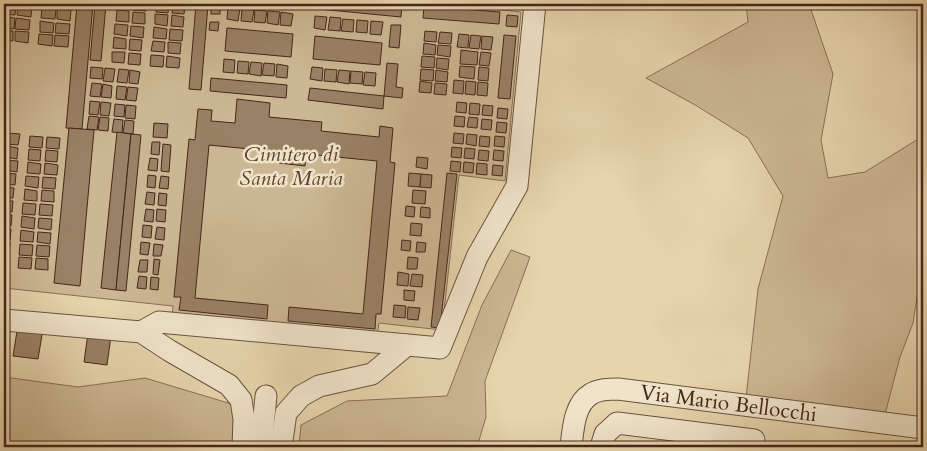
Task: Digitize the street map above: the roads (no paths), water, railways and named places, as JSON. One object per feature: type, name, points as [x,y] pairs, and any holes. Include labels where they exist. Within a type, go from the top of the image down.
[{"type":"street","points":[[141,332],[159,322],[440,348],[477,257],[517,186],[535,4]]},
{"type":"street","points":[[4,320],[141,332],[229,385],[241,400],[244,419],[243,447]]},
{"type":"street","points":[[281,447],[286,413],[301,396],[319,386],[372,374],[407,345]]},
{"type":"street","name":"Via Mario Bellocchi","points":[[571,447],[577,411],[582,402],[590,394],[603,390],[618,389],[923,428]]},
{"type":"street","points":[[261,447],[266,396]]},
{"type":"street","points":[[601,447],[605,434],[617,423],[754,440],[753,447]]},
{"type":"park label","name":"Cimitero di Santa Maria","points":[[291,166]]}]
